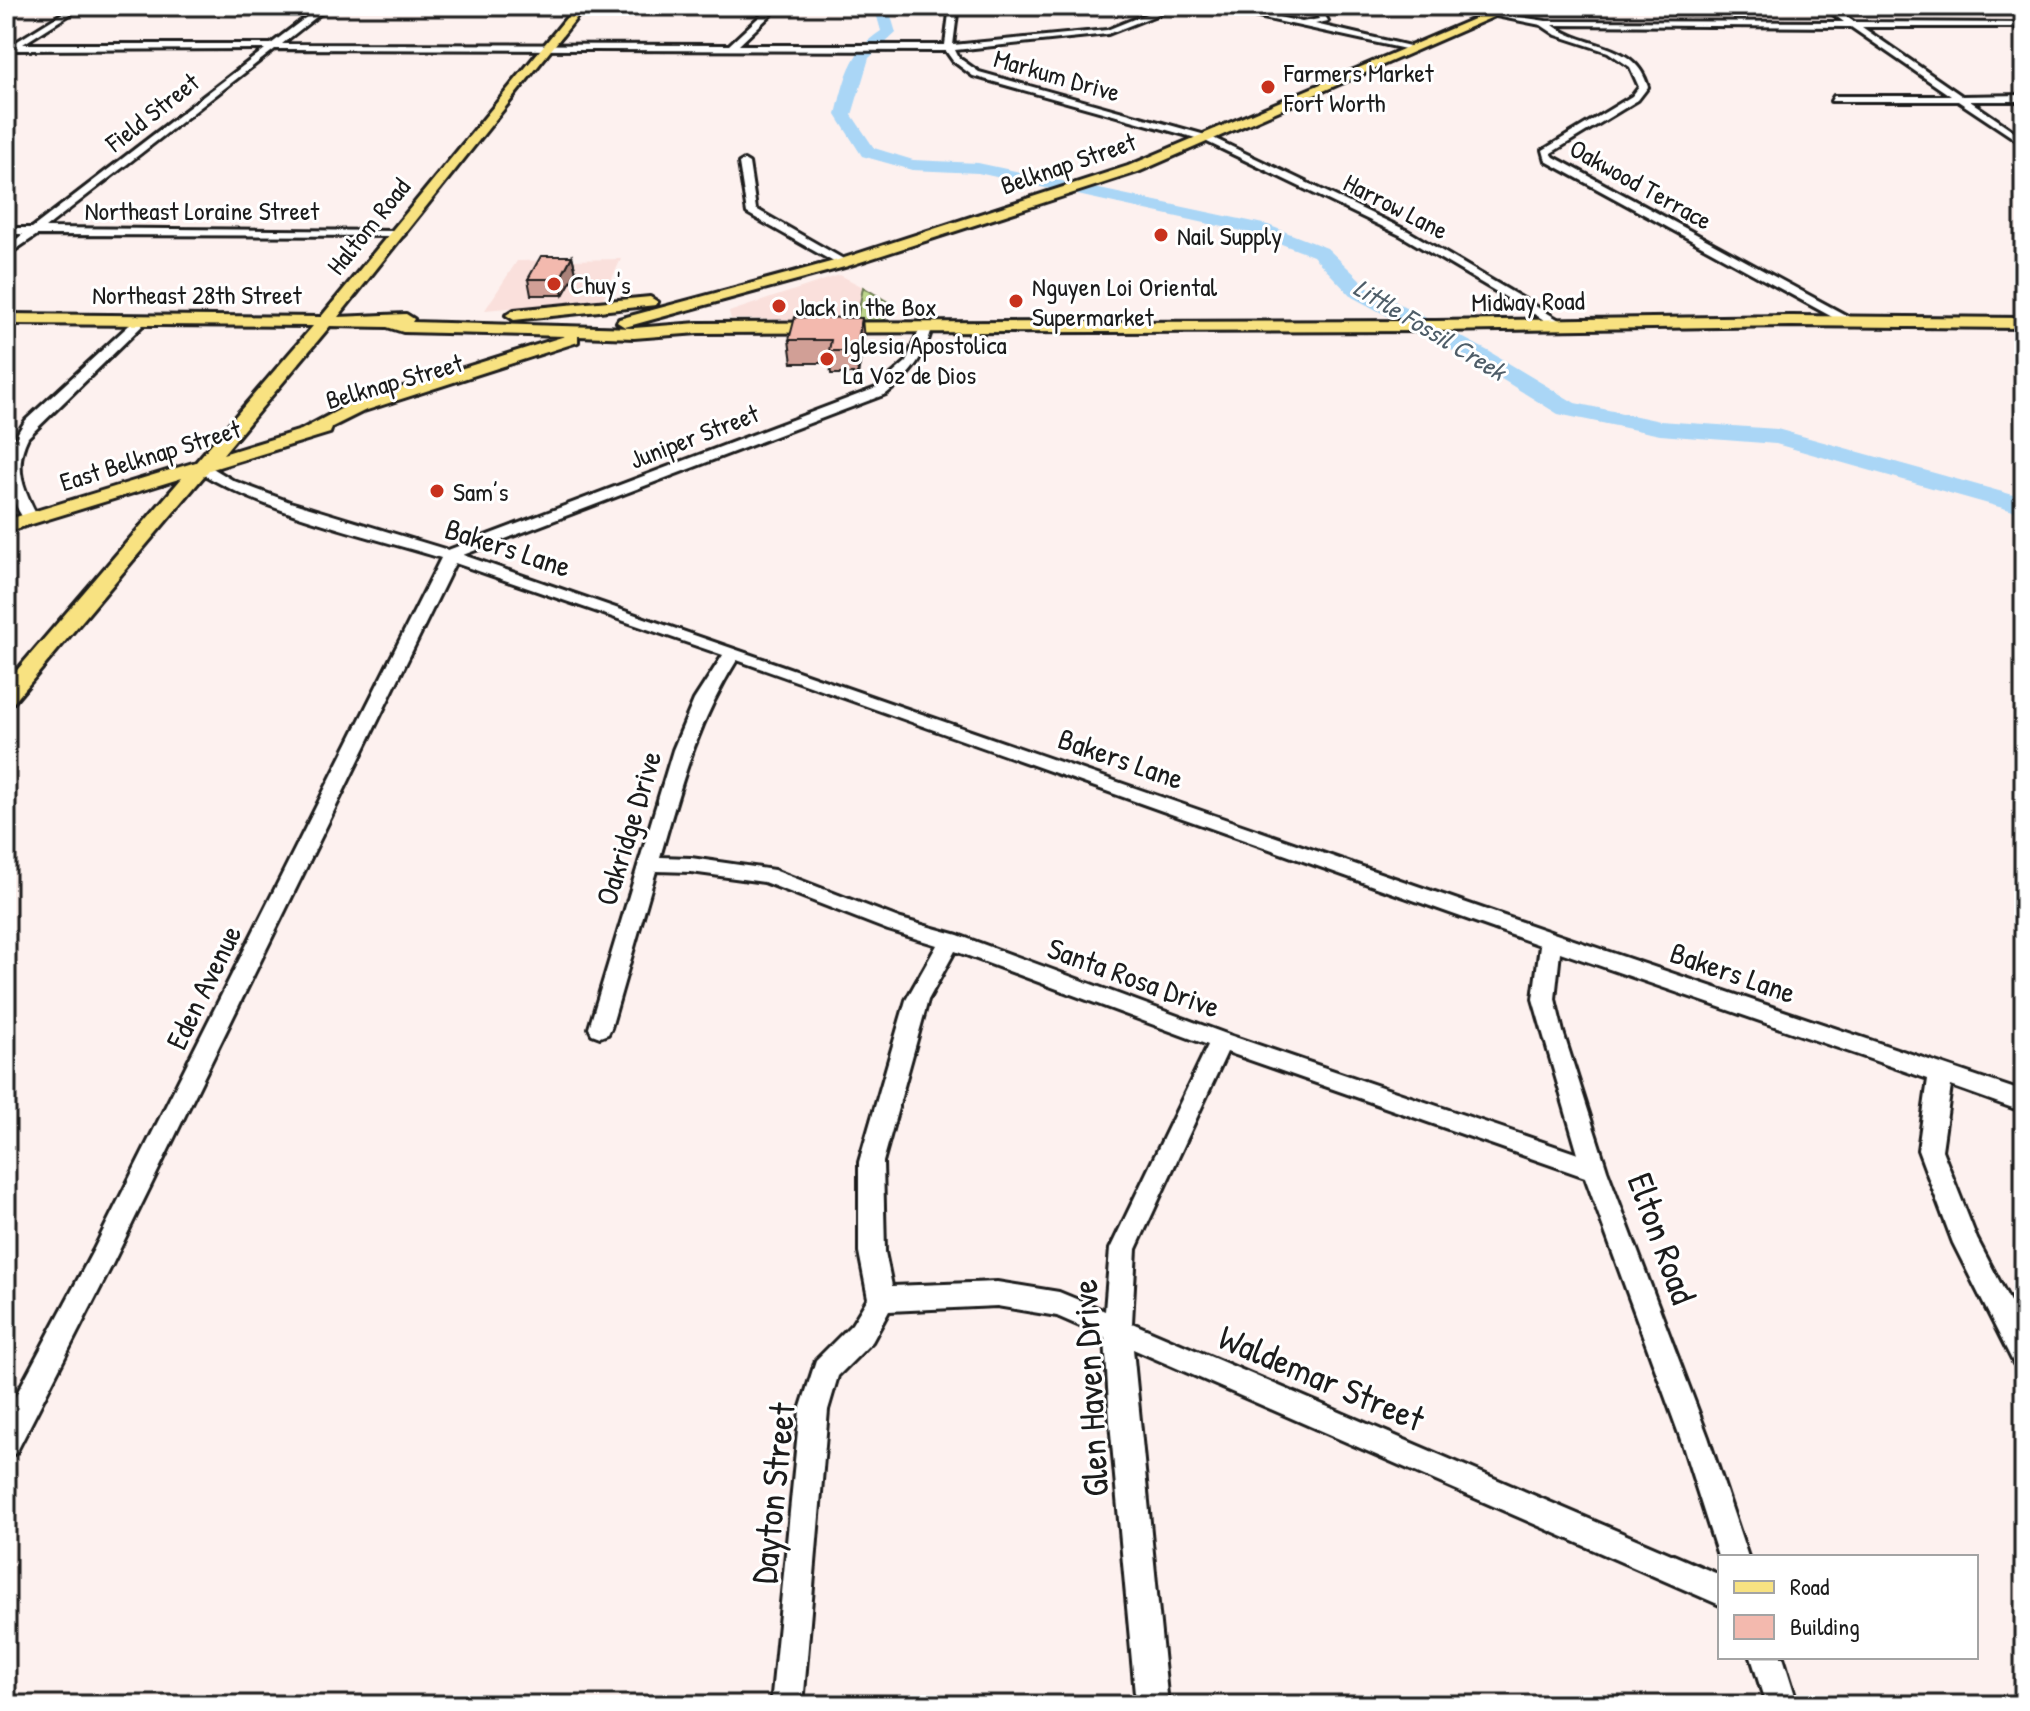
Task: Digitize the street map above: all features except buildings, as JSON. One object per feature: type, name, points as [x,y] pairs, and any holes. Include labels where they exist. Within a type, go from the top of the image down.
[{"type":"main road","name":"Haltom Road","points":[[6,697],[399,234],[581,6]]},
{"type":"main road","name":"Belknap Street","points":[[1378,63],[1490,13],[1513,6]]},
{"type":"main road","name":"Belknap Street","points":[[309,432],[368,418],[738,290],[807,274],[1098,181],[1206,138],[1490,13]]},
{"type":"main road","points":[[431,318],[612,307],[807,274]]},
{"type":"main road","name":"Belknap Street","points":[[671,321],[755,295],[765,286]]},
{"type":"main road","name":"Northeast 28th Street","points":[[6,319],[389,322],[431,318],[594,332]]},
{"type":"main road","name":"Midway Road","points":[[671,321],[698,328]]},
{"type":"main road","name":"Northeast 28th Street","points":[[389,322],[403,327],[632,327],[671,321]]},
{"type":"main road","name":"Midway Road","points":[[632,327],[1472,326],[1847,321],[2024,323]]},
{"type":"main road","points":[[523,327],[558,336],[560,338],[554,345]]},
{"type":"main road","name":"Belknap Street","points":[[309,432],[358,407],[594,332],[632,327]]},
{"type":"main road","name":"East Belknap Street","points":[[6,526],[309,432]]},
{"type":"main road","points":[[112,493],[149,494],[165,510]]},
{"type":"street","points":[[10,49],[79,6]]},
{"type":"street","name":"Field Street","points":[[6,253],[326,6]]},
{"type":"street","points":[[731,48],[776,6]]},
{"type":"street","points":[[949,48],[954,6]]},
{"type":"street","points":[[10,49],[949,48],[1108,32],[1173,6],[1222,7],[1410,47]]},
{"type":"street","points":[[1298,24],[1324,21],[1316,6]]},
{"type":"street","points":[[1826,6],[2024,142]]},
{"type":"street","name":"Oakwood Terrace","points":[[1490,13],[1546,23],[1554,31],[1605,49],[1631,63],[1643,78],[1644,87],[1635,98],[1545,154],[1847,321]]},
{"type":"street","points":[[1637,15],[1645,23]]},
{"type":"street","points":[[1546,23],[2024,25]]},
{"type":"street","name":"Markum Drive","points":[[949,48],[951,57],[976,74],[1206,138]]},
{"type":"street","points":[[1834,99],[2024,98]]},
{"type":"street","name":"Harrow Lane","points":[[1206,138],[1404,233],[1560,324]]},
{"type":"street","points":[[744,163],[748,168],[747,199],[751,211],[843,263]]},
{"type":"street","name":"Northeast Loraine Street","points":[[6,231],[399,234]]},
{"type":"street","points":[[30,518],[13,486],[10,460],[16,442],[31,423],[142,320]]},
{"type":"street","name":"Juniper Street","points":[[450,556],[466,547],[881,391],[906,372],[919,354],[926,328]]},
{"type":"street","name":"Bakers Lane","points":[[201,467],[229,484],[285,505],[450,556],[733,653],[1551,941],[2024,1102]]},
{"type":"street","name":"Eden Avenue","points":[[6,1443],[102,1259],[450,556]]},
{"type":"street","name":"Oakridge Drive","points":[[600,1028],[682,750],[703,700],[733,653]]},
{"type":"street","name":"Santa Rosa Drive","points":[[648,864],[691,865],[767,875],[895,925],[950,941],[1221,1041],[1595,1170]]},
{"type":"street","points":[[881,1299],[872,1252],[871,1162],[917,1000],[950,941]]},
{"type":"street","name":"Elton Road","points":[[1551,941],[1544,999],[1595,1170],[1694,1437],[1732,1555]]},
{"type":"street","name":"Glen Haven Drive","points":[[1152,1705],[1117,1330],[1123,1249],[1221,1041]]},
{"type":"street","points":[[1941,1072],[1930,1150],[1966,1243],[2024,1355]]},
{"type":"street","name":"Waldemar Street","points":[[881,1299],[997,1294],[1059,1304],[1718,1589]]},
{"type":"street","name":"Dayton Street","points":[[787,1705],[814,1410],[826,1369],[862,1333],[881,1299]]},
{"type":"street","points":[[1768,1659],[1782,1705]]},
{"type":"shaded area","points":[[621,259],[602,300],[485,310],[517,261]]},
{"type":"shaded area","points":[[840,275],[863,287],[857,320],[731,319],[729,312]]},
{"type":"green space","points":[[863,287],[888,302],[885,321],[857,320]]},
{"type":"waterway","name":"Little Fossil Creek","points":[[881,6],[889,33],[862,57],[844,115],[868,152],[912,165],[978,168],[1261,229],[1320,252],[1360,292],[1482,357],[1567,409],[1660,428],[1777,437],[2024,506]]},
{"type":"place","name":"Farmers Market Fort Worth","points":[[1268,87]]},
{"type":"place","name":"Nail Supply","points":[[1161,235]]},
{"type":"place","name":"Chuy's","points":[[554,284]]},
{"type":"place","name":"Nguyen Loi Oriental Supermarket","points":[[1016,301]]},
{"type":"place","name":"Jack in the Box","points":[[779,306]]},
{"type":"place","name":"Iglesia Apostolica La Voz de Dios","points":[[827,359]]},
{"type":"place","name":"Sam’s","points":[[437,491]]}]
